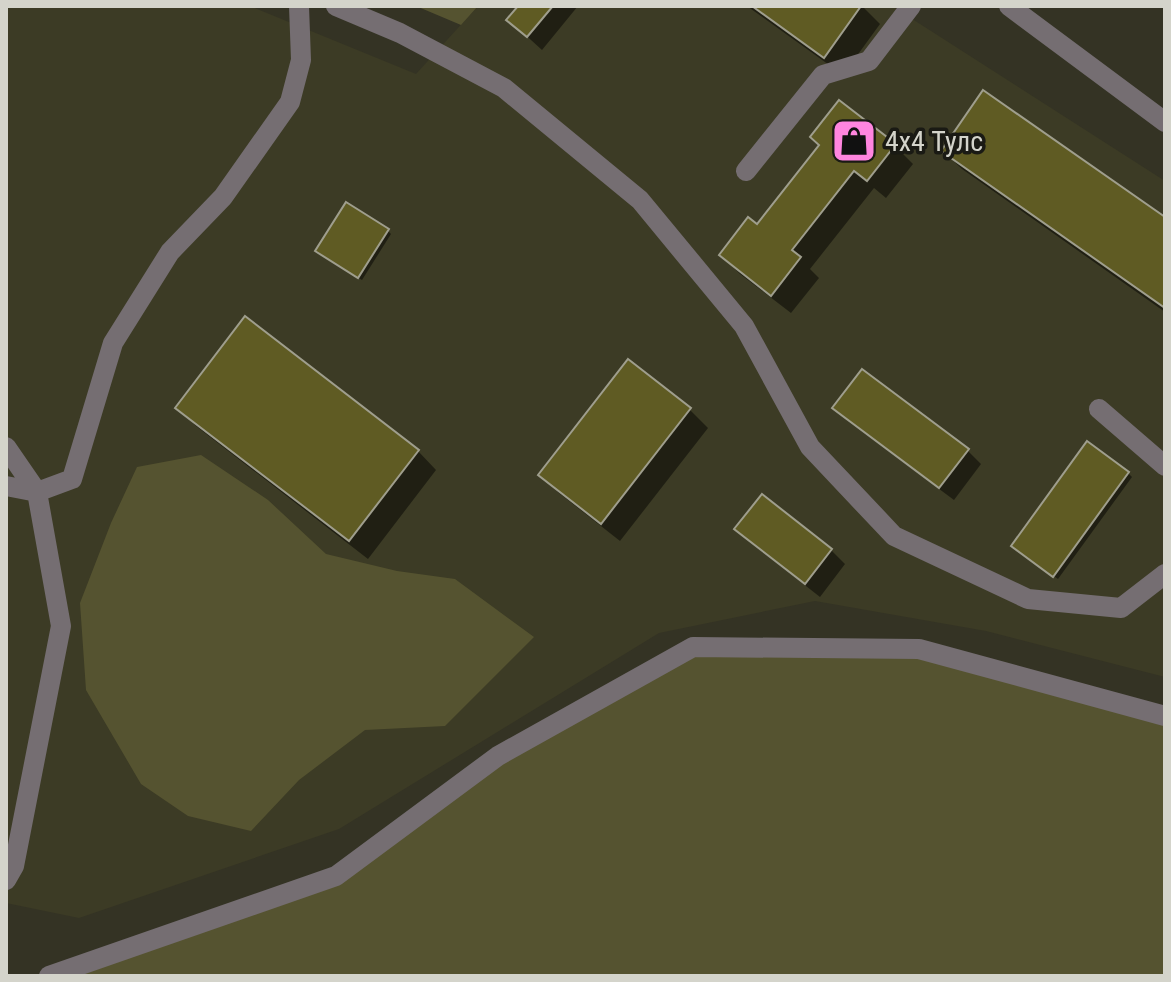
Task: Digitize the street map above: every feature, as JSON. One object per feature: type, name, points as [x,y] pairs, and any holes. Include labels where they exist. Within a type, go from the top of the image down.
[{"type":"street","points":[[6,486],[37,492],[72,479],[113,343],[170,252],[223,197],[290,102],[301,60],[299,6]]},
{"type":"street","points":[[336,6],[400,33],[504,88],[640,200],[744,326],[810,447],[894,536],[1028,599],[1121,608],[1165,574]]},
{"type":"street","points":[[746,171],[823,75],[869,61],[911,6]]},
{"type":"street","points":[[1009,6],[1165,122]]},
{"type":"street","points":[[1099,409],[1165,466]]},
{"type":"street","points":[[6,447],[37,492],[61,626],[14,866],[6,880]]},
{"type":"street","points":[[49,976],[336,876],[498,756],[693,647],[919,649],[1165,716]]},
{"type":"shaded area","points":[[6,6],[250,6],[416,74],[478,6],[892,6],[1165,181],[1165,677],[986,631],[815,601],[659,633],[339,829],[79,918],[6,903]]},
{"type":"shaded area","points":[[416,6],[478,6],[461,25]]},
{"type":"shaded area","points":[[201,455],[268,500],[326,554],[397,571],[455,579],[534,637],[445,726],[365,730],[299,780],[251,831],[188,816],[141,784],[86,690],[80,603],[137,467]]},
{"type":"shaded area","points":[[693,647],[919,649],[1165,716],[1165,976],[49,976],[336,876],[498,756]]},
{"type":"building","points":[[518,6],[553,6],[527,37],[506,20]]},
{"type":"building","points":[[752,6],[861,6],[824,58]]},
{"type":"building","points":[[983,90],[1165,217],[1165,308],[941,151]]},
{"type":"building","points":[[839,100],[896,144],[867,181],[854,171],[792,250],[801,257],[771,296],[719,255],[748,217],[757,224],[819,145],[810,137]]},
{"type":"building","points":[[346,202],[389,229],[358,278],[315,251]]},
{"type":"building","points":[[245,316],[419,450],[349,541],[175,408]]},
{"type":"building","points":[[628,359],[691,408],[601,524],[538,475]]},
{"type":"building","points":[[862,369],[969,449],[939,488],[832,408]]},
{"type":"building","points":[[1087,441],[1129,472],[1053,577],[1011,546]]},
{"type":"building","points":[[762,494],[832,549],[805,584],[734,529]]},
{"type":"place","name":"4x4 Тулс","points":[[854,141]]}]
